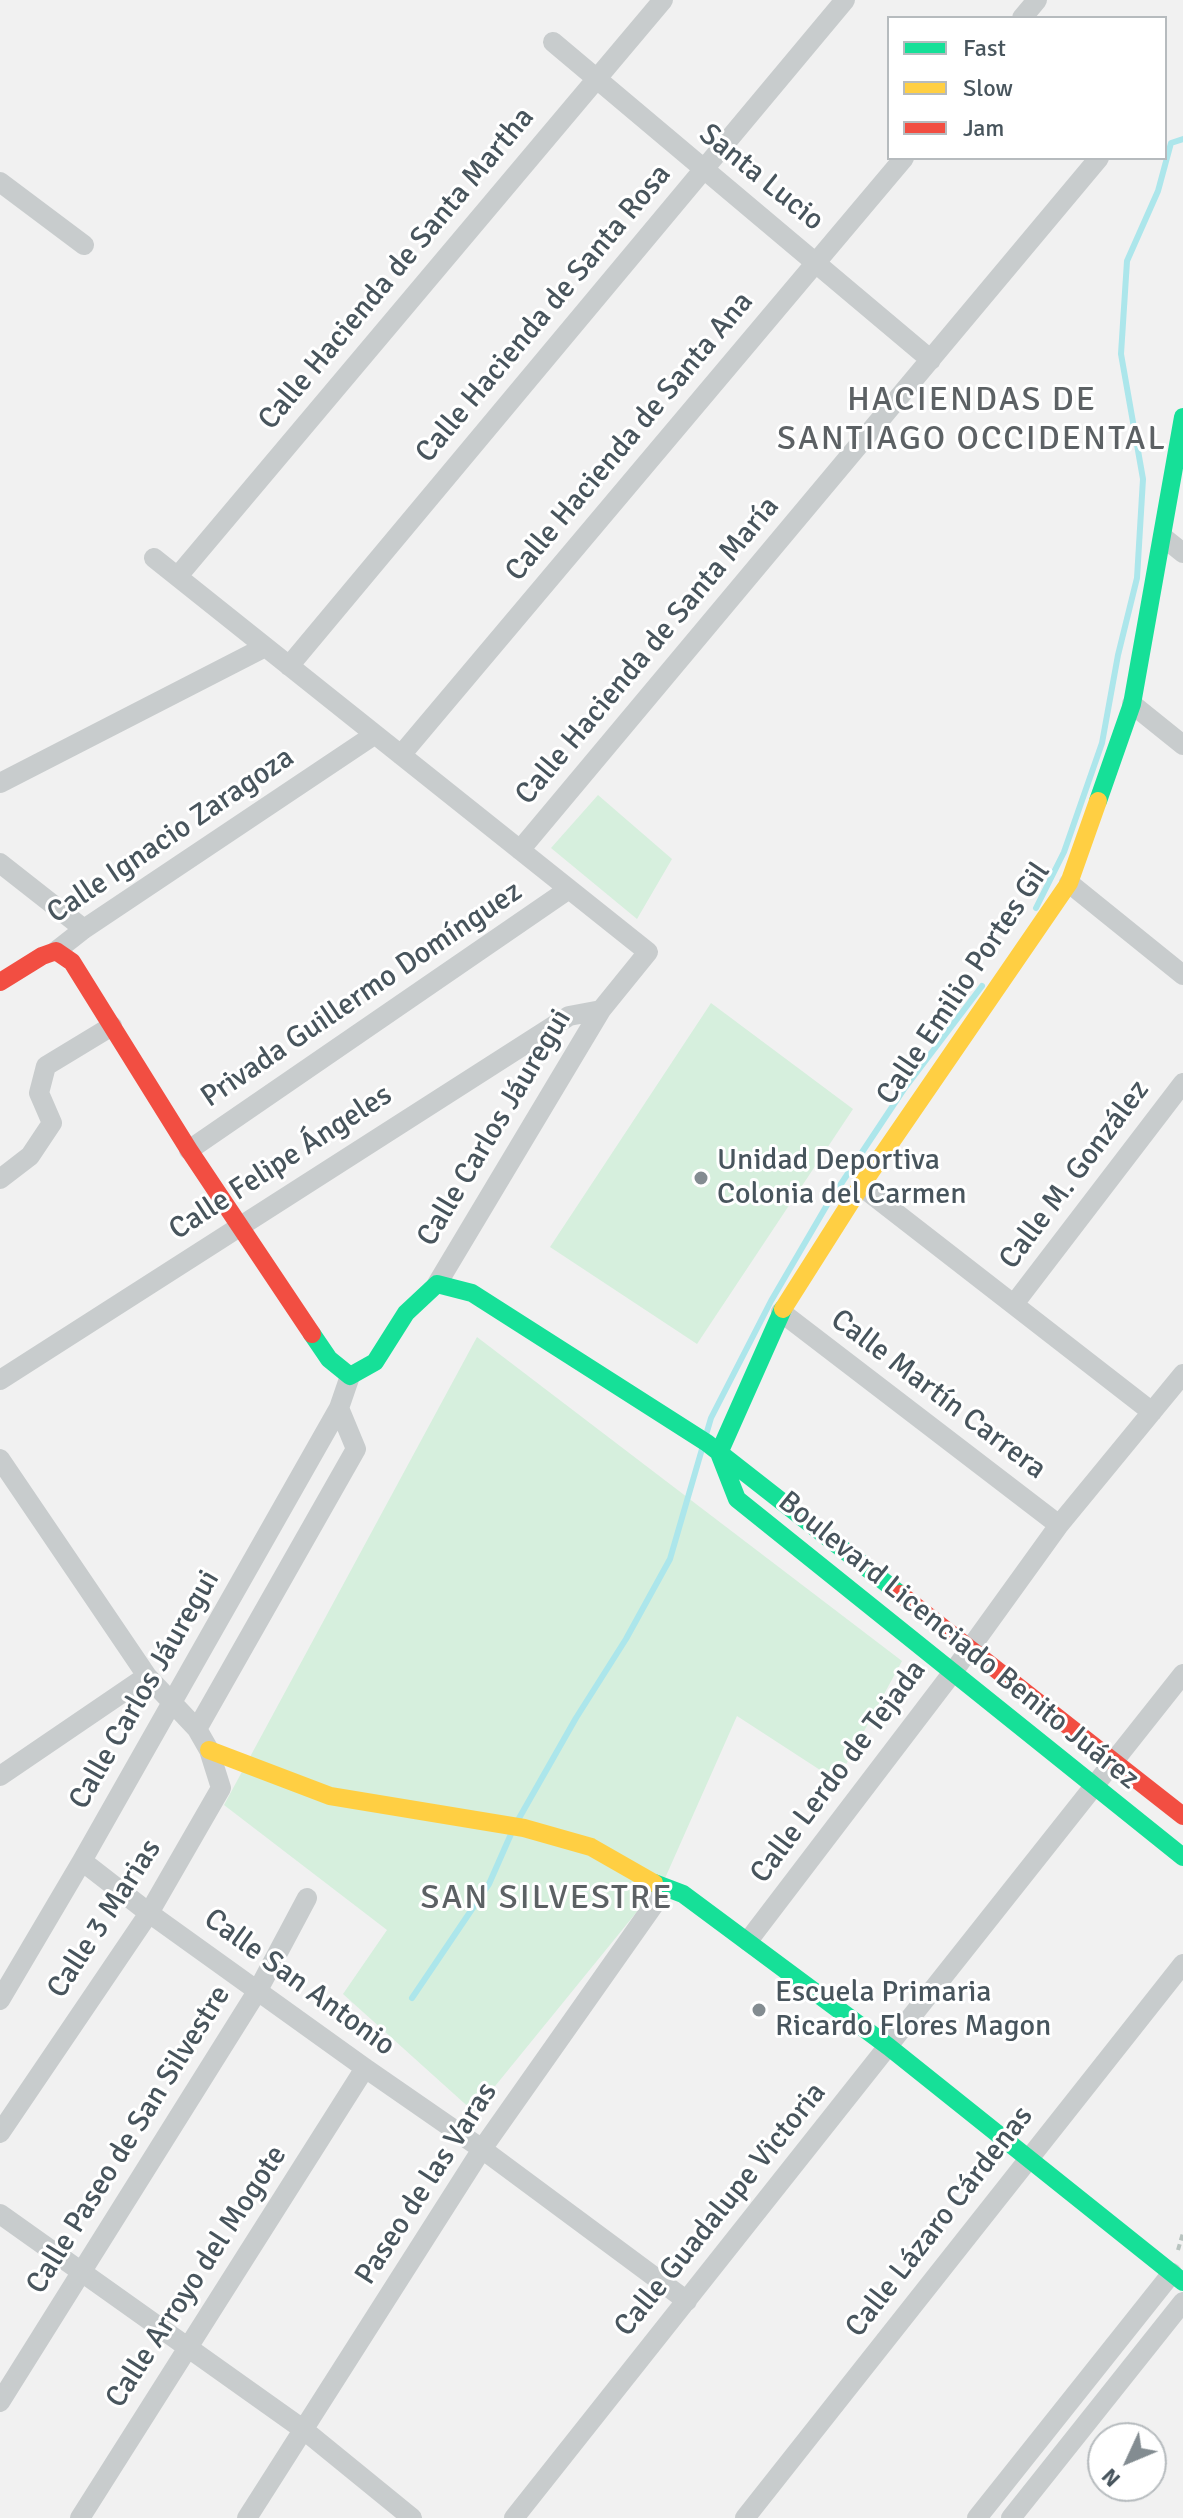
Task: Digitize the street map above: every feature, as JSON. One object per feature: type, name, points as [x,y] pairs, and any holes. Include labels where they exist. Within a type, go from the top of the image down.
[{"type":"street","name":"Calle Hacienda de Santa Martha","points":[[178,576],[663,0]]},
{"type":"street","name":"Calle Hacienda de Santa Rosa","points":[[289,666],[845,0]]},
{"type":"street","points":[[1024,16],[1037,0]]},
{"type":"street","name":"Santa Lucio","points":[[553,42],[931,360]]},
{"type":"street","name":"Calle Hacienda de Santa Ana","points":[[401,755],[902,160]]},
{"type":"street","name":"Calle Hacienda de Santa María","points":[[520,850],[1097,160]]},
{"type":"street","points":[[0,182],[84,245]]},
{"type":"street","name":"Calle Emilio Portes Gil","points":[[713,1448],[781,1312],[861,1186],[1069,883],[1132,704],[1183,417]]},
{"type":"street","points":[[1163,537],[1183,553]]},
{"type":"street","points":[[154,558],[569,889]]},
{"type":"street","points":[[0,783],[265,647]]},
{"type":"street","points":[[1132,704],[1183,745]]},
{"type":"street","name":"Calle Ignacio Zaragoza","points":[[0,982],[42,956],[56,951],[84,929],[374,735]]},
{"type":"street","points":[[0,863],[84,929]]},
{"type":"street","points":[[1069,883],[1183,975]]},
{"type":"street","name":"Calle Carlos Jáuregui","points":[[0,2000],[339,1408],[350,1376],[375,1362],[406,1313],[437,1284],[601,1010],[648,952],[569,889]]},
{"type":"street","name":"Privada Guillermo Domínguez","points":[[189,1150],[569,889]]},
{"type":"street","points":[[56,951],[72,962],[189,1150],[329,1359],[350,1376]]},
{"type":"street","name":"Calle Felipe Ángeles","points":[[0,1380],[569,1016],[601,1010]]},
{"type":"street","points":[[0,1179],[30,1156],[52,1123],[39,1093],[46,1066],[112,1026]]},
{"type":"street","name":"Calle M. González","points":[[1014,1304],[1183,1083]]},
{"type":"street","points":[[861,1186],[1152,1412]]},
{"type":"street","points":[[437,1284],[472,1293],[713,1448]]},
{"type":"street","name":"Calle Martín Carrera","points":[[781,1312],[1059,1525]]},
{"type":"street","name":"Calle Lerdo de Tejada","points":[[748,1941],[953,1672],[1059,1525],[1183,1374]]},
{"type":"street","points":[[197,1729],[356,1449],[339,1408]]},
{"type":"street","name":"Boulevard Licenciado Benito Juárez","points":[[713,1448],[1183,1816]]},
{"type":"street","name":"Boulevard Licenciado Benito Juárez","points":[[713,1448],[737,1499],[1183,1857]]},
{"type":"street","name":"Calle 3 Marias","points":[[0,1459],[147,1676],[197,1729],[209,1750],[221,1788],[149,1913],[0,2133]]},
{"type":"street","name":"Calle Guadalupe Victoria","points":[[514,2518],[1183,1674]]},
{"type":"street","points":[[0,1776],[147,1676]]},
{"type":"street","points":[[209,1750],[330,1796],[524,1828],[591,1847],[665,1889],[683,1894],[889,2047],[1178,2277],[977,2518]]},
{"type":"street","name":"Calle San Antonio","points":[[82,1861],[149,1913],[482,2149],[687,2301]]},
{"type":"street","name":"Paseo de las Varas","points":[[247,2518],[482,2149],[665,1889]]},
{"type":"street","name":"Calle Paseo de San Silvestre","points":[[0,2402],[258,1990],[307,1898]]},
{"type":"street","name":"Calle Lázaro Cárdenas","points":[[745,2518],[1183,1964]]},
{"type":"street","name":"Calle Arroyo del Mogote","points":[[80,2518],[365,2068]]},
{"type":"street","points":[[0,2214],[304,2430],[412,2518]]},
{"type":"street","points":[[1011,2518],[1183,2302]]},
{"type":"green space","points":[[598,795],[672,859],[637,919],[551,848]]},
{"type":"green space","name":"Unidad Deportiva Colonia del Carmen","points":[[711,1003],[853,1109],[697,1344],[550,1247]]},
{"type":"green space","points":[[477,1337],[902,1661],[837,1781],[737,1716],[666,1876],[474,2112],[343,1994],[387,1930],[224,1805]]},
{"type":"waterway","points":[[1167,158],[1171,143],[1183,139]]},
{"type":"waterway","points":[[1036,908],[1064,852],[1102,743],[1118,655],[1137,578],[1143,479],[1121,354],[1127,261],[1158,191],[1166,160]]},
{"type":"waterway","points":[[706,1435],[711,1418],[771,1301],[827,1205],[904,1089],[982,986]]},
{"type":"waterway","points":[[518,1820],[670,1559],[702,1449]]},
{"type":"waterway","points":[[412,1998],[489,1884],[511,1834]]},
{"type":"traffic: fast","points":[[1098,801],[1132,704],[1183,417]]},
{"type":"traffic: fast","points":[[312,1334],[329,1359],[350,1376],[375,1362],[406,1313],[437,1284],[472,1293],[707,1443],[900,1594]]},
{"type":"traffic: fast","points":[[783,1309],[719,1453],[737,1499],[1183,1857]]},
{"type":"traffic: fast","points":[[654,1883],[683,1894],[889,2047],[1183,2282]]},
{"type":"traffic: slow","points":[[783,1309],[861,1186],[1069,883],[1098,801]]},
{"type":"traffic: slow","points":[[209,1750],[330,1796],[524,1828],[591,1847],[654,1883]]},
{"type":"traffic: jam","points":[[0,982],[42,956],[56,951],[72,962],[189,1150],[312,1334]]},
{"type":"traffic: jam","points":[[900,1594],[1183,1816]]},
{"type":"place","name":"Unidad Deportiva Colonia del Carmen","points":[[701,1178]]},
{"type":"place","name":"Escuela Primaria Ricardo Flores Magon","points":[[759,2010]]},
{"type":"district","name":"HACIENDAS DE SANTIAGO OCCIDENTAL","points":[[972,420]]},
{"type":"district","name":"SAN SILVESTRE","points":[[547,1899]]}]
